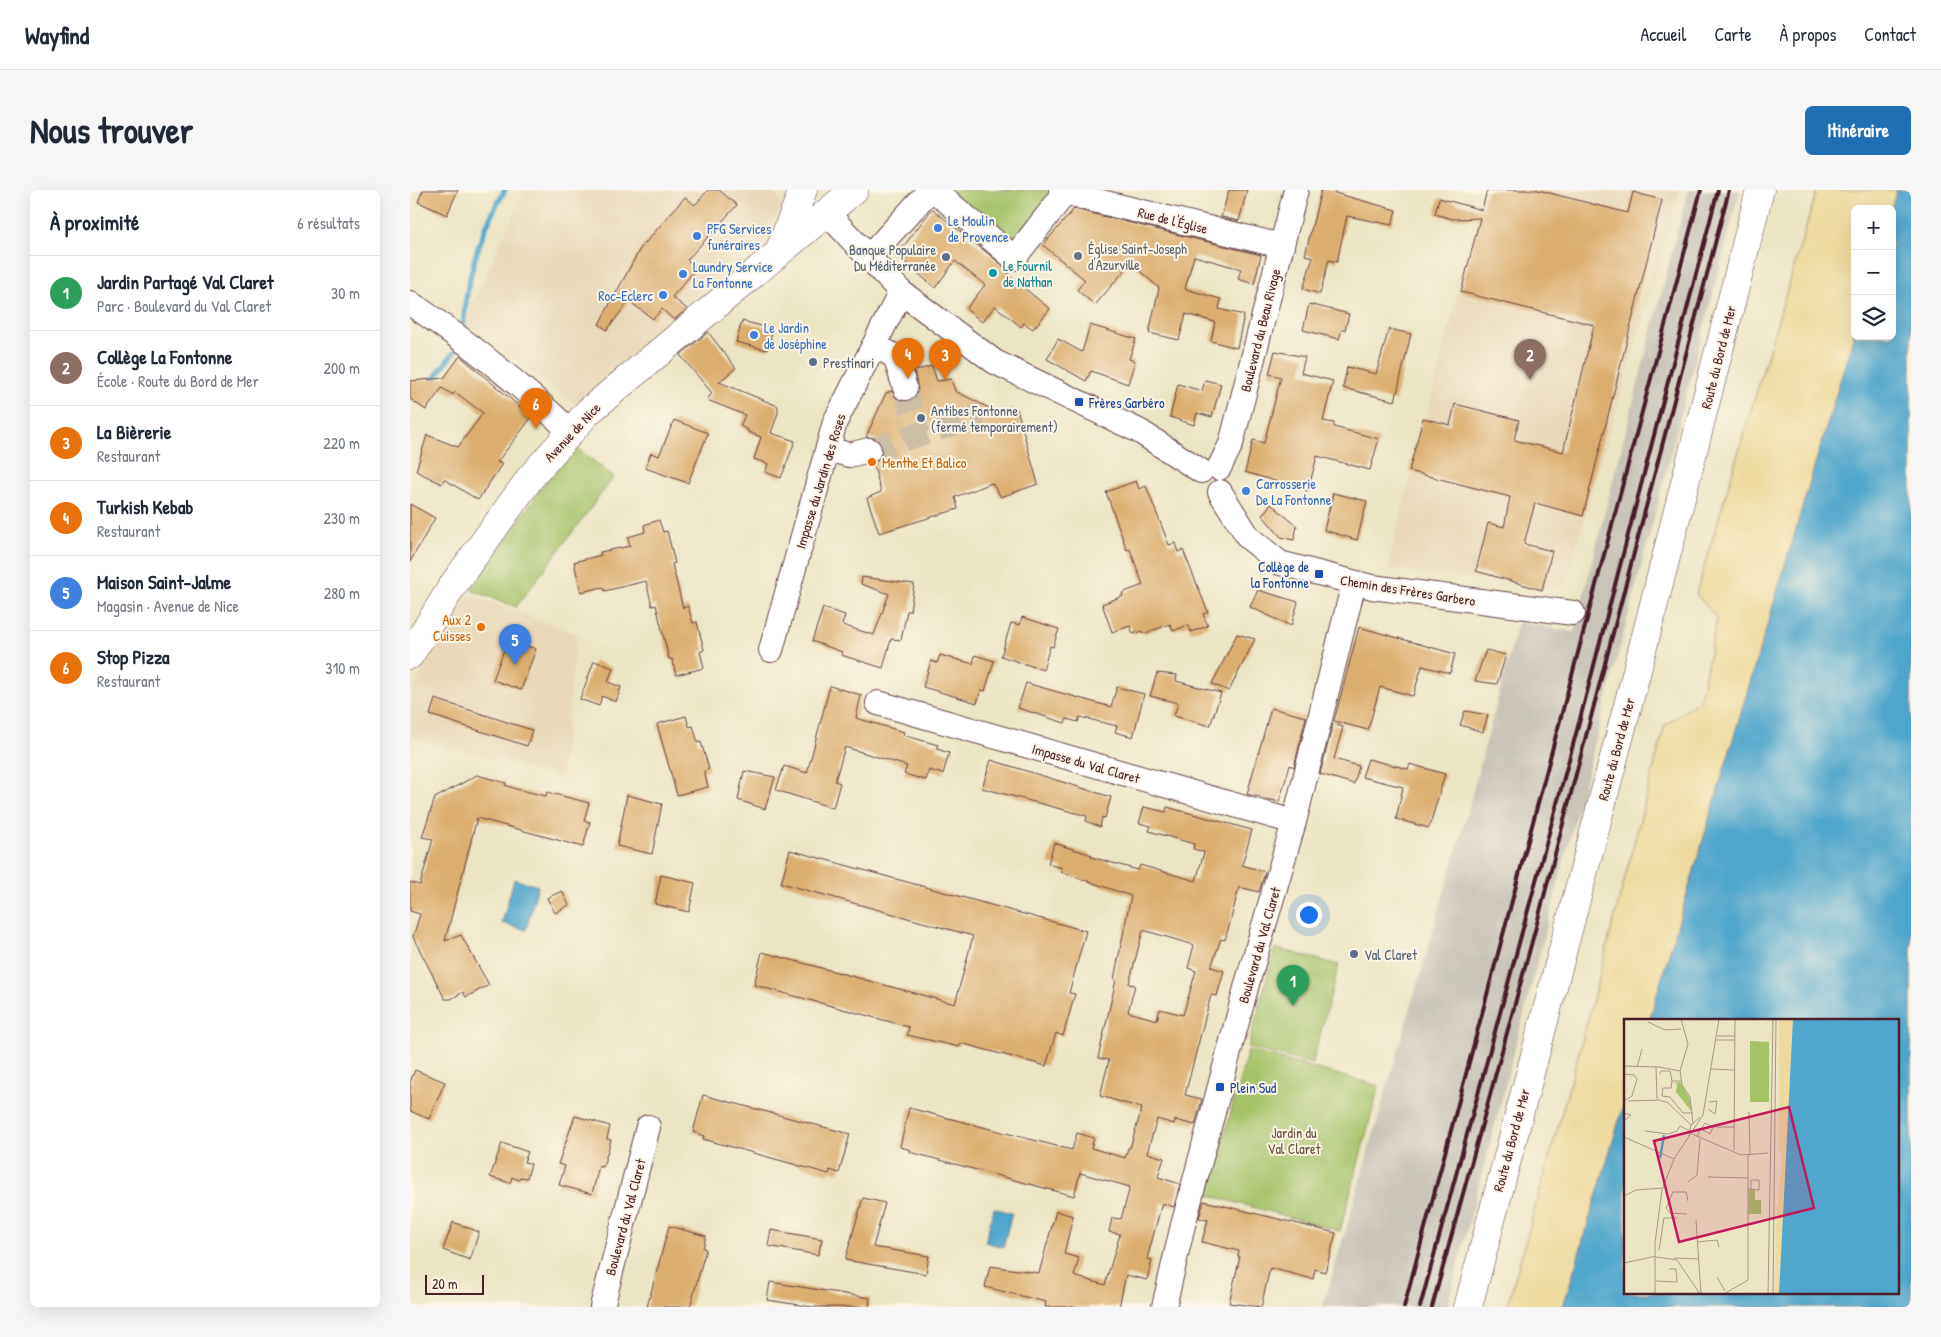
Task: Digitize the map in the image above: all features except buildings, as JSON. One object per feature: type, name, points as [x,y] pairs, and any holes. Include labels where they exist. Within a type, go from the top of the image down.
[{"type":"main road","name":"Avenue de Nice","points":[[410,655],[454,585],[530,478],[589,411],[780,250],[808,197],[854,190]]},
{"type":"main road","name":"Route du Bord de Mer","points":[[1468,1307],[1634,682],[1760,190]]},
{"type":"street","points":[[868,258],[932,190],[1014,258],[1063,192]]},
{"type":"street","name":"Boulevard du Beau Rivage","points":[[1213,477],[1231,444],[1296,190]]},
{"type":"street","name":"Rue de l'Église","points":[[1063,192],[1282,246]]},
{"type":"street","name":"Chemin des Frères Garbero","points":[[808,197],[901,292],[995,362],[1139,431],[1213,477],[1249,538],[1280,563],[1354,583],[1573,614]]},
{"type":"street","name":"Impasse du Jardin des Roses","points":[[771,650],[835,422],[901,292]]},
{"type":"street","points":[[410,303],[454,333],[532,396],[570,431]]},
{"type":"street","points":[[874,346],[895,356],[905,388]]},
{"type":"street","points":[[828,449],[849,455],[869,450]]},
{"type":"street","name":"Boulevard du Val Claret","points":[[1164,1307],[1182,1229],[1247,984],[1294,822],[1354,583]]},
{"type":"street","name":"Impasse du Val Claret","points":[[878,704],[1294,822]]},
{"type":"street","name":"Boulevard du Val Claret","points":[[602,1307],[648,1127]]},
{"type":"shaded area","points":[[525,190],[771,190],[785,207],[579,406],[463,324]]},
{"type":"shaded area","points":[[1484,190],[1680,190],[1564,588],[1387,569]]},
{"type":"shaded area","points":[[1688,190],[1740,190],[1447,1307],[1323,1307],[1465,821],[1518,622],[1574,632]]},
{"type":"shaded area","points":[[466,593],[577,634],[561,777],[410,737],[410,693]]},
{"type":"green space","points":[[948,190],[1046,190],[1051,194],[1010,244]]},
{"type":"green space","points":[[572,444],[614,477],[516,607],[471,590]]},
{"type":"green space","points":[[1275,948],[1339,965],[1312,1064],[1248,1047]]},
{"type":"green space","name":"Jardin du Val Claret","points":[[1248,1050],[1379,1086],[1340,1231],[1208,1195]]},
{"type":"sand","points":[[1817,190],[1897,190],[1892,205],[1851,205],[1852,340],[1650,1019],[1624,1019],[1624,1104],[1563,1307],[1507,1307],[1581,1045],[1665,725],[1700,700],[1717,618],[1696,594]]},
{"type":"water","points":[[1897,190],[1911,190],[1911,1307],[1563,1307],[1624,1104],[1624,1294],[1898,1294],[1898,1019],[1650,1019],[1852,340],[1896,340],[1896,205],[1892,205]]},
{"type":"water","points":[[514,879],[538,886],[526,930],[502,923]]},
{"type":"water","points":[[994,1208],[1012,1213],[1003,1247],[985,1242]]},
{"type":"waterway","points":[[463,333],[470,277],[480,241],[505,190]]},
{"type":"waterway","points":[[430,384],[460,344]]},
{"type":"tunnel","points":[[905,388],[918,434]]},
{"type":"tunnel","points":[[869,450],[982,415]]},
{"type":"railway","points":[[1404,1307],[1701,190]]},
{"type":"railway","points":[[1420,1307],[1580,719],[1718,190]]},
{"type":"railway","points":[[1432,1307],[1537,923],[1729,190]]},
{"type":"place","name":"Le Moulin de Provence","points":[[938,228]]},
{"type":"place","name":"PFG Services funéraires","points":[[697,236]]},
{"type":"place","name":"Église Saint-Joseph d'Azurville","points":[[1078,256]]},
{"type":"place","name":"Banque Populaire Du Méditerranée","points":[[946,257]]},
{"type":"place","name":"Le Fournil de Nathan","points":[[993,273]]},
{"type":"place","name":"Laundry Service La Fontonne","points":[[683,274]]},
{"type":"place","name":"Roc-Eclerc","points":[[663,295]]},
{"type":"place","name":"Le Jardin de Joséphine","points":[[754,335]]},
{"type":"place","name":"Prestinari","points":[[813,362]]},
{"type":"place","name":"Turkish Kebab","points":[[908,379]]},
{"type":"place","name":"La Bièrerie","points":[[945,380]]},
{"type":"place","name":"Collège La Fontonne","points":[[1530,380]]},
{"type":"place","name":"Frères Garbéro","points":[[1079,402]]},
{"type":"place","name":"Antibes Fontonne (fermé temporairement)","points":[[921,418]]},
{"type":"place","name":"Stop Pizza","points":[[536,429]]},
{"type":"place","name":"Menthe Et Balico","points":[[872,462]]},
{"type":"place","name":"Carrosserie De La Fontonne","points":[[1246,491]]},
{"type":"place","name":"Collège de la Fontonne","points":[[1319,574]]},
{"type":"place","name":"Aux 2 Cuisses","points":[[481,627]]},
{"type":"place","name":"Maison Saint-Jalme","points":[[515,665]]},
{"type":"place","name":"Val Claret","points":[[1354,954]]},
{"type":"place","name":"Jardin Partagé Val Claret","points":[[1293,1006]]},
{"type":"place","name":"Plein Sud","points":[[1220,1087]]}]
